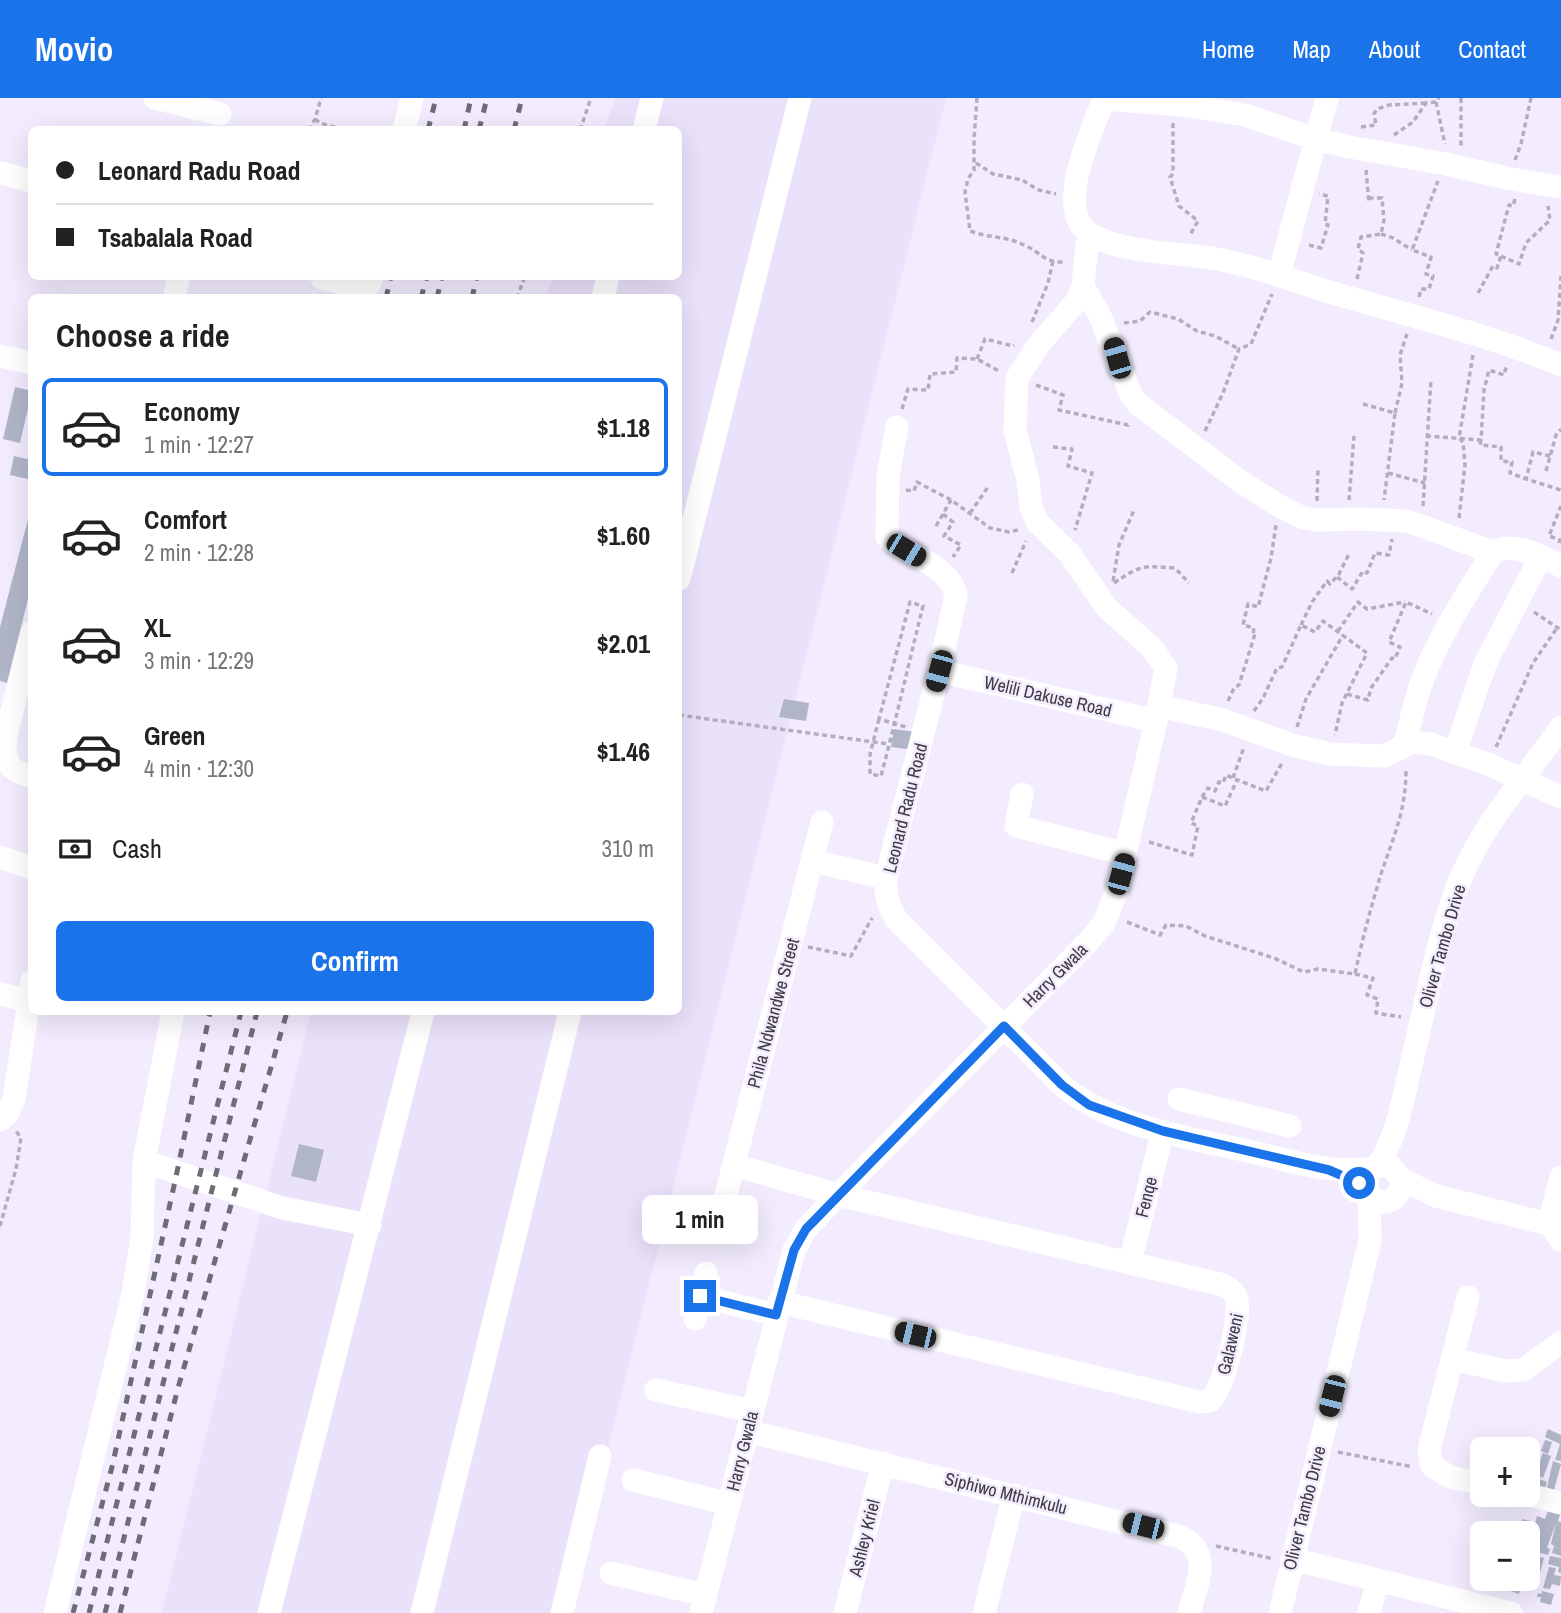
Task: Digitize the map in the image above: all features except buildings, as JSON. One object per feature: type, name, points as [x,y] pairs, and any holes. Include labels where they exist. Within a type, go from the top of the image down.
[{"type":"street","points":[[155,98],[220,114]]},
{"type":"street","points":[[405,126],[411,98]]},
{"type":"street","points":[[645,126],[652,98]]},
{"type":"street","points":[[682,567],[800,98]]},
{"type":"street","points":[[1069,553],[1037,522],[1031,507],[1028,480],[1015,430],[1017,379],[1035,336],[1070,311],[1083,286],[1088,244],[1074,200],[1080,170],[1104,98],[1173,104],[1245,115],[1315,139],[1553,186]]},
{"type":"street","points":[[1279,275],[1326,98]]},
{"type":"street","points":[[0,173],[28,180]]},
{"type":"street","points":[[1088,244],[1114,244],[1230,261],[1479,335],[1553,361]]},
{"type":"street","points":[[330,280],[363,288],[369,285],[371,280]]},
{"type":"street","points":[[1083,286],[1104,325],[1126,386],[1138,404],[1195,448],[1283,508],[1301,517],[1316,520],[1389,520],[1421,526],[1493,552]]},
{"type":"street","points":[[0,356],[28,362]]},
{"type":"street","points":[[897,427],[888,476],[887,537],[943,573]]},
{"type":"street","points":[[1455,752],[1486,662],[1517,602],[1551,561],[1506,547],[1493,552],[1450,621],[1424,677],[1413,707],[1405,745],[1421,742],[1455,752],[1561,797]]},
{"type":"street","name":"Harry Gwala","points":[[703,1604],[778,1309],[799,1238],[838,1195],[1089,941],[1112,909],[1158,714],[1166,668],[1152,648],[1107,608],[1069,553]]},
{"type":"street","name":"Leonard Radu Road","points":[[943,573],[954,586],[956,596],[886,878],[888,904],[897,920],[1076,1097],[1108,1113],[1163,1131],[1329,1170],[1354,1180],[1384,1183],[1436,1196],[1555,1232]]},
{"type":"street","points":[[28,648],[6,734],[5,750],[10,767],[28,776]]},
{"type":"street","name":"Welili Dakuse Road","points":[[939,671],[1158,714],[1223,720],[1292,745],[1331,754],[1385,756],[1405,745]]},
{"type":"street","name":"Oliver Tambo Drive","points":[[1280,1613],[1438,949],[1460,880],[1482,836],[1561,727]]},
{"type":"street","points":[[1022,794],[1016,826],[1128,846]]},
{"type":"street","name":"Phila Ndwandwe Street","points":[[721,1214],[822,822]]},
{"type":"street","points":[[0,858],[28,867]]},
{"type":"street","points":[[813,860],[886,878]]},
{"type":"street","points":[[0,994],[28,991]]},
{"type":"street","points":[[1,1120],[8,1115],[14,1099],[28,1004]]},
{"type":"street","points":[[55,1613],[134,1294],[142,1238],[144,1161],[172,1015]]},
{"type":"street","points":[[268,1613],[422,1015]]},
{"type":"street","points":[[422,1613],[569,1015]]},
{"type":"street","points":[[1178,1099],[1290,1126]]},
{"type":"street","points":[[1220,1144],[1227,1111]]},
{"type":"street","name":"Fenqe","points":[[1130,1263],[1163,1131]]},
{"type":"street","points":[[144,1161],[282,1208],[370,1225]]},
{"type":"street","points":[[734,1165],[838,1195]]},
{"type":"street","points":[[1555,1232],[1561,1177]]},
{"type":"street","name":"Galaweni","points":[[778,1309],[1186,1400],[1210,1401],[1219,1389],[1239,1314],[1237,1298],[1233,1291],[1220,1284],[838,1195]]},
{"type":"street","points":[[695,1319],[706,1273]]},
{"type":"street","points":[[700,1296],[778,1309]]},
{"type":"street","points":[[1468,1297],[1429,1450],[1432,1466],[1450,1477],[1470,1481]]},
{"type":"street","points":[[1452,1359],[1506,1371],[1523,1370],[1561,1342]]},
{"type":"street","name":"Siphiwo Mthimkulu","points":[[656,1390],[883,1463],[1169,1532],[1191,1542],[1198,1549]]},
{"type":"street","points":[[562,1613],[600,1456]]},
{"type":"street","name":"Ashley Kriel","points":[[845,1613],[883,1463]]},
{"type":"street","points":[[634,1480],[729,1504]]},
{"type":"street","points":[[984,1613],[1014,1495]]},
{"type":"street","points":[[1540,1498],[1561,1503]]},
{"type":"street","points":[[1189,1613],[1201,1559],[1198,1549]]},
{"type":"street","points":[[1292,1559],[1378,1580],[1440,1604],[1511,1613]]},
{"type":"street","points":[[611,1573],[703,1604]]},
{"type":"street","points":[[1369,1613],[1378,1580]]},
{"type":"path","points":[[311,126],[321,98]]},
{"type":"path","points":[[580,126],[591,98]]},
{"type":"path","points":[[977,98],[975,163],[965,192],[970,231],[990,237],[1008,238],[1028,246],[1043,259],[1053,261],[1073,262],[1088,244]]},
{"type":"path","points":[[1412,250],[1432,194],[1455,166],[1461,98]]},
{"type":"path","points":[[1511,179],[1531,98]]},
{"type":"path","points":[[1369,203],[1367,150],[1360,128],[1376,125],[1374,114],[1377,109],[1389,105],[1437,100],[1445,145],[1449,145],[1455,166]]},
{"type":"path","points":[[1367,150],[1413,122],[1426,103]]},
{"type":"path","points":[[1173,104],[1170,177],[1179,206],[1198,221],[1186,241],[1182,255]]},
{"type":"path","points":[[314,119],[331,126]]},
{"type":"path","points":[[975,163],[993,174],[1022,180],[1039,190],[1074,200]]},
{"type":"path","points":[[1509,205],[1496,254],[1519,264],[1526,243],[1550,220],[1553,186]]},
{"type":"path","points":[[1368,198],[1382,198],[1384,220],[1381,234]]},
{"type":"path","points":[[1337,577],[1352,589],[1363,571],[1367,573],[1376,554],[1389,555],[1388,474],[1395,413],[1402,383],[1400,355],[1421,289],[1429,289],[1433,276],[1426,274],[1431,257],[1381,234],[1361,237],[1358,249],[1363,253],[1352,299]]},
{"type":"path","points":[[1478,293],[1493,266],[1497,268],[1501,256]]},
{"type":"path","points":[[977,359],[985,339],[1013,346],[1018,336],[1035,336],[1053,261]]},
{"type":"path","points":[[1195,448],[1223,393],[1239,349],[1251,344],[1279,275]]},
{"type":"path","points":[[1553,361],[1561,276]]},
{"type":"path","points":[[1104,325],[1140,321],[1150,312],[1178,319],[1197,331],[1215,336],[1239,349]]},
{"type":"path","points":[[1459,439],[1469,372],[1479,335]]},
{"type":"path","points":[[1514,346],[1504,375],[1489,370],[1484,390],[1480,445],[1501,447],[1501,461],[1512,462],[1510,473],[1561,490]]},
{"type":"path","points":[[897,427],[908,389],[929,390],[930,374],[956,372],[957,358],[977,359],[1000,371],[1013,372],[1017,379],[1063,395],[1059,410],[1128,425],[1138,404]]},
{"type":"path","points":[[1421,526],[1431,379]]},
{"type":"path","points":[[1363,404],[1395,413]]},
{"type":"path","points":[[1546,471],[1556,435],[1561,429]]},
{"type":"path","points":[[1346,519],[1352,482],[1354,436]]},
{"type":"path","points":[[1426,436],[1481,440]]},
{"type":"path","points":[[1457,537],[1465,465],[1463,442],[1459,439]]},
{"type":"path","points":[[1053,447],[1072,449],[1068,466],[1092,473],[1069,553]]},
{"type":"path","points":[[1526,479],[1533,452],[1550,456]]},
{"type":"path","points":[[1316,520],[1318,467]]},
{"type":"path","points":[[1388,474],[1424,484]]},
{"type":"path","points":[[887,505],[901,505],[906,490],[914,491],[917,482],[951,500],[990,528],[1009,532],[1037,522]]},
{"type":"path","points":[[970,513],[988,487]]},
{"type":"path","points":[[936,526],[951,500]]},
{"type":"path","points":[[1551,561],[1560,540],[1549,536],[1561,506]]},
{"type":"path","points":[[1223,720],[1234,688],[1239,685],[1255,634],[1254,628],[1243,625],[1248,604],[1258,607],[1271,558],[1275,528],[1283,508]]},
{"type":"path","points":[[1134,510],[1119,545],[1112,584],[1132,570],[1144,566],[1175,568],[1189,583]]},
{"type":"path","points":[[943,514],[953,522],[944,536],[961,545],[943,573]]},
{"type":"path","points":[[1012,573],[1037,522]]},
{"type":"path","points":[[1202,797],[1225,806],[1250,729],[1277,668],[1282,667],[1312,602],[1327,582],[1331,584],[1337,577],[1349,554]]},
{"type":"path","points":[[910,602],[923,606],[881,776],[870,774],[870,754],[879,719],[910,602]]},
{"type":"path","points":[[1338,631],[1358,602],[1367,609],[1406,602],[1450,621]]},
{"type":"path","points":[[1347,694],[1368,700],[1371,688],[1392,659],[1395,659],[1400,647],[1389,642],[1406,602]]},
{"type":"path","points":[[1488,764],[1533,663],[1559,629],[1517,602]]},
{"type":"path","points":[[1301,625],[1315,632],[1323,621],[1367,653],[1342,703],[1331,754]]},
{"type":"path","points":[[1128,846],[1192,855],[1198,826],[1191,823],[1208,788],[1215,791],[1226,775],[1266,791],[1292,745],[1306,699],[1343,635]]},
{"type":"path","points":[[682,715],[888,744]]},
{"type":"path","points":[[879,719],[914,729]]},
{"type":"path","points":[[1355,974],[1365,927],[1401,819],[1406,793],[1405,745]]},
{"type":"path","points":[[1112,909],[1128,923],[1160,935],[1166,925],[1186,926],[1205,936],[1274,958],[1304,972],[1318,969],[1373,978],[1367,995],[1378,999],[1376,1013],[1422,1022]]},
{"type":"path","points":[[792,943],[851,956],[873,915],[897,920]]},
{"type":"path","points":[[0,1226],[21,1138],[14,1128],[1,1120]]},
{"type":"path","points":[[1319,1448],[1416,1468],[1432,1466]]},
{"type":"path","points":[[1198,1549],[1208,1545],[1273,1559],[1292,1559]]},
{"type":"shaded area","points":[[615,98],[946,98],[567,1613],[162,1613],[310,1015],[682,1015],[682,294],[547,294],[552,280],[682,280],[682,126],[605,126]]},
{"type":"railway","points":[[429,126],[436,98]]},
{"type":"railway","points":[[465,126],[471,98]]},
{"type":"railway","points":[[480,126],[487,98]]},
{"type":"railway","points":[[515,126],[522,98]]},
{"type":"railway","points":[[387,294],[390,280]]},
{"type":"railway","points":[[422,294],[426,280]]},
{"type":"railway","points":[[438,294],[441,280]]},
{"type":"railway","points":[[473,294],[476,280]]},
{"type":"railway","points":[[73,1613],[112,1467],[209,1015]]},
{"type":"railway","points":[[89,1613],[240,1015]]},
{"type":"railway","points":[[105,1613],[256,1015]]},
{"type":"railway","points":[[120,1613],[178,1388],[286,1015]]},
{"type":"route","points":[[700,1296],[776,1315],[794,1250],[806,1229],[1004,1026],[1062,1085],[1089,1105],[1135,1123],[1329,1170],[1359,1183]]}]
